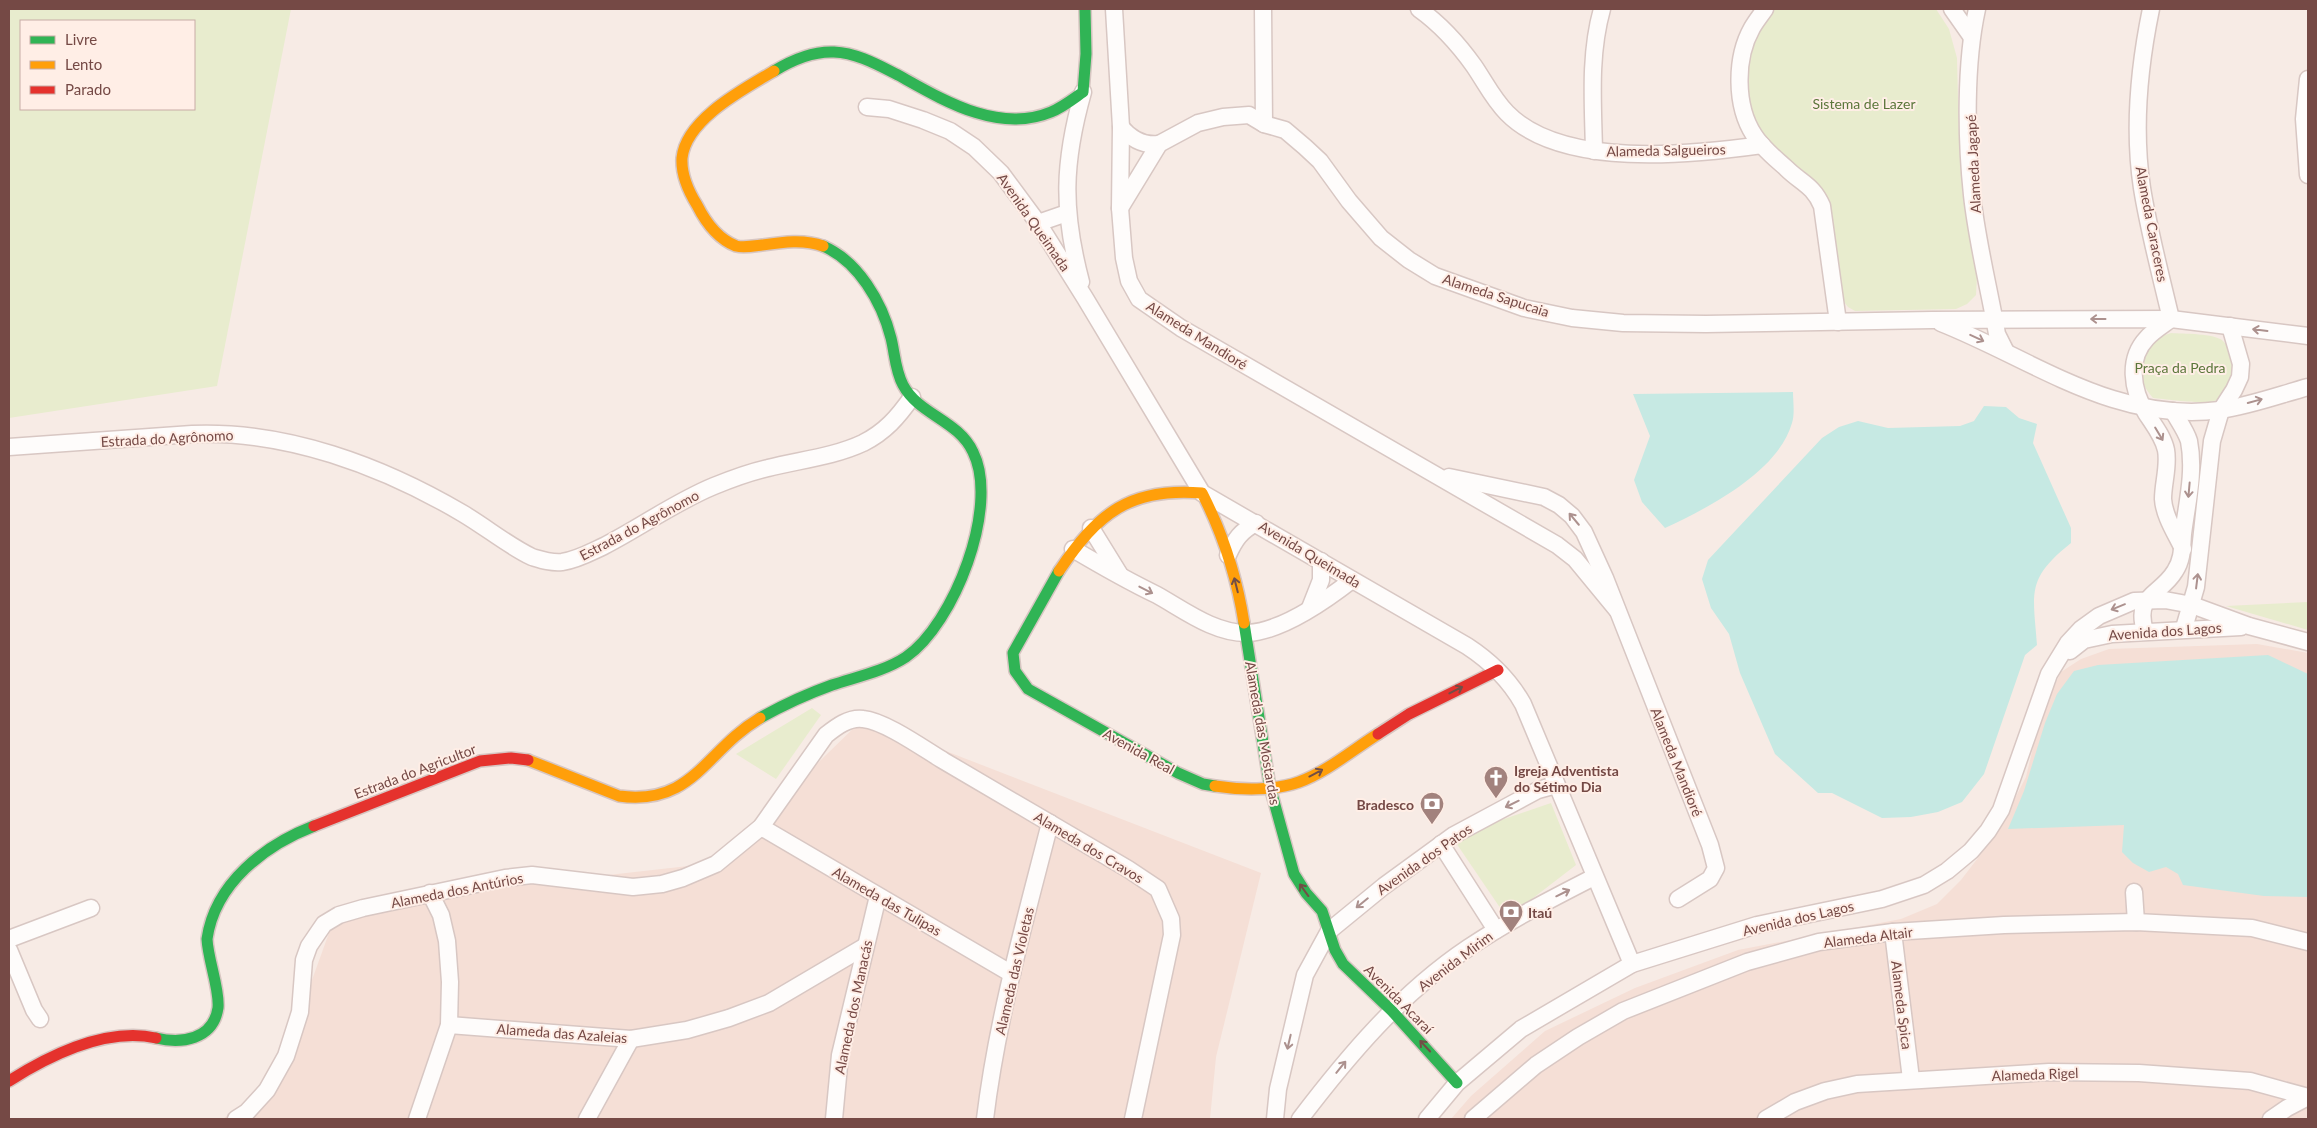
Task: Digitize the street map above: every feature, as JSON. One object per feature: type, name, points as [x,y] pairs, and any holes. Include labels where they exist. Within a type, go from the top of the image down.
[{"type":"street","points":[[1083,92],[1086,54],[1085,9]]},
{"type":"street","name":"Alameda Mandioré","points":[[1114,9],[1121,127],[1120,208],[1125,266],[1129,281],[1139,299],[1181,328],[1557,545],[1575,560],[1617,610]]},
{"type":"street","points":[[1262,9],[1264,124]]},
{"type":"street","points":[[1594,151],[1593,61],[1596,29],[1602,9]]},
{"type":"street","points":[[1765,9],[1751,29],[1743,54],[1740,78],[1742,106],[1746,121],[1762,145],[1788,170],[1814,190],[1818,196],[1822,206],[1838,322]]},
{"type":"street","points":[[1952,9],[1972,36]]},
{"type":"street","name":"Alameda Jagapé","points":[[1978,9],[1972,36],[1969,150],[1972,195],[1997,334],[2006,352]]},
{"type":"street","name":"Alameda Caraceres","points":[[2151,9],[2140,81],[2138,144],[2142,188],[2171,319]]},
{"type":"street","name":"Alameda Salgueiros","points":[[1424,10],[1469,60],[1494,99],[1520,124],[1556,142],[1594,151],[1625,154],[1712,152],[1762,145]]},
{"type":"street","name":"Estrada do Agricultor","points":[[9,1081],[27,1069],[95,1041],[112,1037],[137,1035],[180,1042],[206,1031],[212,1024],[218,1007],[208,952],[207,937],[209,924],[240,874],[250,863],[262,852],[290,835],[480,761],[503,758],[518,758],[543,764],[591,788],[614,797],[648,798],[665,794],[679,789],[695,777],[723,746],[760,718],[819,689],[876,670],[913,652],[938,620],[962,575],[979,525],[982,484],[975,456],[961,432],[912,397],[900,380],[885,320],[869,290],[849,264],[826,246],[807,240],[745,246],[724,240],[711,228],[701,212],[684,173],[683,156],[704,119],[776,70],[805,56],[828,52],[857,55],[897,74],[929,94],[960,107],[999,118],[1016,119],[1052,112],[1083,92]]},
{"type":"street","points":[[2308,79],[2304,119],[2308,175]]},
{"type":"street","name":"Avenida Queimada","points":[[1083,92],[1072,131],[1067,164],[1067,213],[1074,254],[1085,298]]},
{"type":"street","name":"Avenida Queimada","points":[[867,107],[889,109],[923,120],[950,132],[974,147],[1001,174],[1038,223],[1182,456],[1202,493],[1467,646],[1498,670],[1513,685],[1524,704],[1556,785]]},
{"type":"street","name":"Alameda Sapucaia","points":[[1120,208],[1160,144],[1198,123],[1223,117],[1249,115],[1264,124],[1285,130],[1320,161],[1348,201],[1381,238],[1409,260],[1435,276],[1524,308],[1572,318],[1623,323],[2171,319]]},
{"type":"street","points":[[1121,127],[1129,137],[1138,142],[1151,145],[1160,144]]},
{"type":"street","points":[[1038,223],[1067,213]]},
{"type":"street","points":[[2183,543],[2168,516],[2163,500],[2166,457],[2164,443],[2143,408],[2135,390],[2134,360],[2147,337],[2171,319],[2308,336]]},
{"type":"street","points":[[1932,320],[2006,352],[2073,386],[2107,399],[2143,408],[2173,411],[2221,410],[2308,387]]},
{"type":"street","points":[[2184,628],[2192,605],[2202,537],[2209,461],[2221,410],[2240,377],[2241,364],[2230,326]]},
{"type":"street","name":"Estrada do Agrônomo","points":[[9,447],[192,434],[253,435],[310,449],[369,468],[423,492],[532,557],[550,562],[563,562],[579,558],[614,541],[693,495],[714,486],[766,468],[845,451],[862,443],[875,436],[897,419],[912,397]]},
{"type":"street","points":[[2145,631],[2141,611],[2148,599],[2176,571],[2183,543],[2190,489],[2188,440],[2173,411]]},
{"type":"street","points":[[1163,492],[1175,484],[1182,456]]},
{"type":"street","points":[[2190,459],[2203,463],[2209,461]]},
{"type":"street","name":"Alameda Mandioré","points":[[1432,473],[1544,497],[1559,505],[1572,516],[1591,546],[1710,845],[1716,868],[1710,879],[1678,899]]},
{"type":"street","points":[[1491,507],[1499,488]]},
{"type":"street","name":"Avenida Real","points":[[1202,493],[1163,492],[1141,496],[1119,506],[1090,528],[1073,549],[1013,653],[1012,662],[1019,679],[1028,689],[1178,773],[1204,784],[1230,788],[1270,787],[1299,782],[1410,714],[1498,670]]},
{"type":"street","name":"Alameda das Mostardas","points":[[1202,493],[1217,522],[1228,555],[1242,610],[1270,787],[1294,874],[1306,893],[1322,911],[1329,930]]},
{"type":"street","points":[[1228,555],[1234,541],[1241,532],[1256,523]]},
{"type":"street","points":[[1090,528],[1123,578]]},
{"type":"street","points":[[2183,543],[2194,534],[2202,537]]},
{"type":"street","points":[[1575,560],[1585,555],[1591,546]]},
{"type":"street","points":[[1073,549],[1208,624],[1235,632],[1246,633],[1274,627],[1310,608],[1352,580]]},
{"type":"street","points":[[1310,608],[1321,580],[1321,561]]},
{"type":"street","name":"Avenida dos Lagos","points":[[1427,1119],[1457,1083],[1521,1029],[1632,964],[1757,925],[1882,899],[1924,885],[1947,872],[1971,851],[1988,831],[2001,810],[2036,706],[2049,674],[2068,643],[2081,629],[2098,616],[2126,604],[2148,599],[2192,605],[2248,626],[2308,642]]},
{"type":"street","points":[[1208,624],[1224,620],[1242,610],[1261,623],[1274,627]]},
{"type":"street","name":"Avenida dos Lagos","points":[[2058,660],[2084,640],[2091,638],[2184,628],[2248,626]]},
{"type":"street","name":"Alameda dos Cravos","points":[[837,726],[850,720],[862,719],[878,723],[1128,868],[1158,889],[1171,919],[1170,954],[1133,1119]]},
{"type":"street","name":"Alameda dos Antúrios","points":[[236,1119],[247,1112],[267,1090],[286,1056],[300,1012],[304,960],[308,946],[324,924],[339,915],[430,893],[505,878],[532,875],[633,887],[662,884],[683,878],[716,864],[761,827],[814,750],[826,735],[837,726]]},
{"type":"street","points":[[1556,785],[1632,964]]},
{"type":"street","name":"Avenida dos Patos","points":[[1275,1119],[1278,1089],[1305,974],[1329,930],[1441,844],[1490,814],[1538,790],[1556,785]]},
{"type":"street","name":"Alameda das Violetas","points":[[985,1119],[990,1080],[1012,974],[1050,823]]},
{"type":"street","name":"Alameda das Tulipas","points":[[761,827],[1012,974]]},
{"type":"street","points":[[1441,844],[1496,930]]},
{"type":"street","name":"Avenida Mirim","points":[[1300,1119],[1343,1063],[1392,1011],[1452,960],[1536,906],[1594,877]]},
{"type":"street","points":[[2134,892],[2136,922]]},
{"type":"street","points":[[417,1119],[449,1025],[450,982],[447,940],[441,915],[430,893]]},
{"type":"street","name":"Alameda dos Manacás","points":[[834,1119],[840,1055],[864,947],[878,896]]},
{"type":"street","points":[[9,939],[91,908]]},
{"type":"street","name":"Alameda Altair","points":[[1473,1119],[1536,1065],[1578,1036],[1623,1011],[1747,962],[1819,942],[1893,932],[2004,925],[2136,922],[2252,928],[2308,942]]},
{"type":"street","name":"Avenida Acaraí","points":[[1329,930],[1335,950],[1343,964],[1392,1011],[1457,1083]]},
{"type":"street","name":"Alameda Spica","points":[[1893,932],[1911,1079]]},
{"type":"street","name":"Alameda das Azaleias","points":[[449,1025],[631,1039],[687,1030],[769,1002],[864,947]]},
{"type":"street","points":[[9,950],[34,1010],[40,1019]]},
{"type":"street","points":[[587,1119],[631,1039]]},
{"type":"street","name":"Alameda Rigel","points":[[1766,1119],[1795,1102],[1825,1091],[1857,1084],[1911,1079],[2049,1072],[2139,1073],[2250,1081],[2308,1097]]},
{"type":"street","points":[[2272,1119],[2287,1108],[2308,1097]]},
{"type":"shaded area","points":[[2257,644],[2308,653],[2308,1119],[1451,1119],[1471,1096],[1545,1031],[1635,988],[1738,950],[1901,919],[1937,904],[1961,880],[1997,833],[2026,777],[2041,714],[2061,672],[2081,659],[2109,649]]},
{"type":"shaded area","points":[[863,719],[1261,873],[1216,1057],[1210,1119],[223,1119],[277,1077],[334,919],[430,895],[715,863]]},
{"type":"green space","points":[[9,9],[291,9],[217,386],[9,418]]},
{"type":"green space","name":"Sistema de Lazer","points":[[1772,9],[1936,9],[1949,29],[1957,58],[1959,141],[1963,197],[1977,276],[1976,295],[1967,304],[1956,309],[1855,311],[1848,307],[1841,298],[1827,198],[1768,143],[1750,113],[1745,85],[1748,56],[1757,31]]},
{"type":"green space","name":"Praça da Pedra","points":[[2171,333],[2198,334],[2219,338],[2229,348],[2234,366],[2233,376],[2231,385],[2219,398],[2211,402],[2191,402],[2153,398],[2147,390],[2141,376],[2141,363],[2151,340]]},
{"type":"green space","points":[[2308,602],[2308,630],[2226,606]]},
{"type":"green space","points":[[812,708],[821,715],[776,779],[736,754]]},
{"type":"green space","points":[[1551,803],[1576,865],[1507,918],[1452,837]]},
{"type":"water","points":[[1793,392],[1793,419],[1784,441],[1757,472],[1739,486],[1701,510],[1665,528],[1642,502],[1634,480],[1650,436],[1633,394]]},
{"type":"water","points":[[1984,406],[2006,407],[2019,418],[2037,424],[2033,443],[2071,528],[2071,543],[2056,556],[2039,577],[2034,599],[2037,645],[2025,655],[1984,774],[1962,802],[1938,812],[1911,817],[1882,818],[1832,793],[1818,793],[1775,754],[1740,673],[1729,634],[1711,608],[1702,579],[1708,560],[1822,438],[1839,427],[1858,421],[1888,428],[1960,426],[1974,421]]},
{"type":"water","points":[[2268,655],[2308,674],[2308,897],[2264,896],[2183,885],[2178,874],[2166,867],[2149,872],[2133,863],[2122,852],[2124,825],[2008,829],[2024,791],[2045,723],[2057,694],[2074,671],[2098,665]]},
{"type":"traffic: fast","points":[[774,71],[788,63],[810,55],[826,52],[843,53],[875,64],[971,111],[991,117],[1031,118],[1051,112],[1083,92],[1086,54],[1085,9]]},
{"type":"traffic: fast","points":[[760,718],[813,692],[898,662],[924,641],[941,619],[968,562],[981,502],[980,475],[973,452],[958,432],[928,411],[910,395],[900,379],[887,324],[875,297],[858,272],[836,253],[823,246]]},
{"type":"traffic: fast","points":[[1059,571],[1013,653],[1015,671],[1028,689],[1178,773],[1203,784],[1215,786]]},
{"type":"traffic: fast","points":[[1244,623],[1270,787],[1294,874],[1306,893],[1322,911],[1335,950],[1343,964],[1392,1011],[1457,1083]]},
{"type":"traffic: fast","points":[[156,1038],[185,1040],[203,1033],[210,1027],[215,1019],[218,1001],[207,939],[212,919],[220,900],[231,884],[261,855],[296,834],[314,826]]},
{"type":"traffic: slow","points":[[774,71],[718,107],[694,130],[686,144],[682,158],[684,177],[691,195],[704,217],[713,229],[729,243],[742,247],[793,242],[808,242],[823,246]]},
{"type":"traffic: slow","points":[[1059,571],[1073,551],[1102,519],[1118,508],[1155,494],[1177,492],[1202,493],[1228,556],[1244,623]]},
{"type":"traffic: slow","points":[[528,760],[619,796],[644,797],[665,793],[682,784],[697,773],[741,731],[760,718]]},
{"type":"traffic: slow","points":[[1215,786],[1257,789],[1279,787],[1299,782],[1329,767],[1378,734]]},
{"type":"traffic: jam","points":[[1378,734],[1409,714],[1498,670]]},
{"type":"traffic: jam","points":[[314,826],[480,761],[511,758],[528,760]]},
{"type":"traffic: jam","points":[[9,1081],[60,1053],[98,1040],[118,1036],[156,1038]]},
{"type":"place","name":"Igreja Adventista do Sétimo Dia","points":[[1496,799]]},
{"type":"place","name":"Bradesco","points":[[1432,825]]},
{"type":"place","name":"Itaú","points":[[1511,933]]}]
